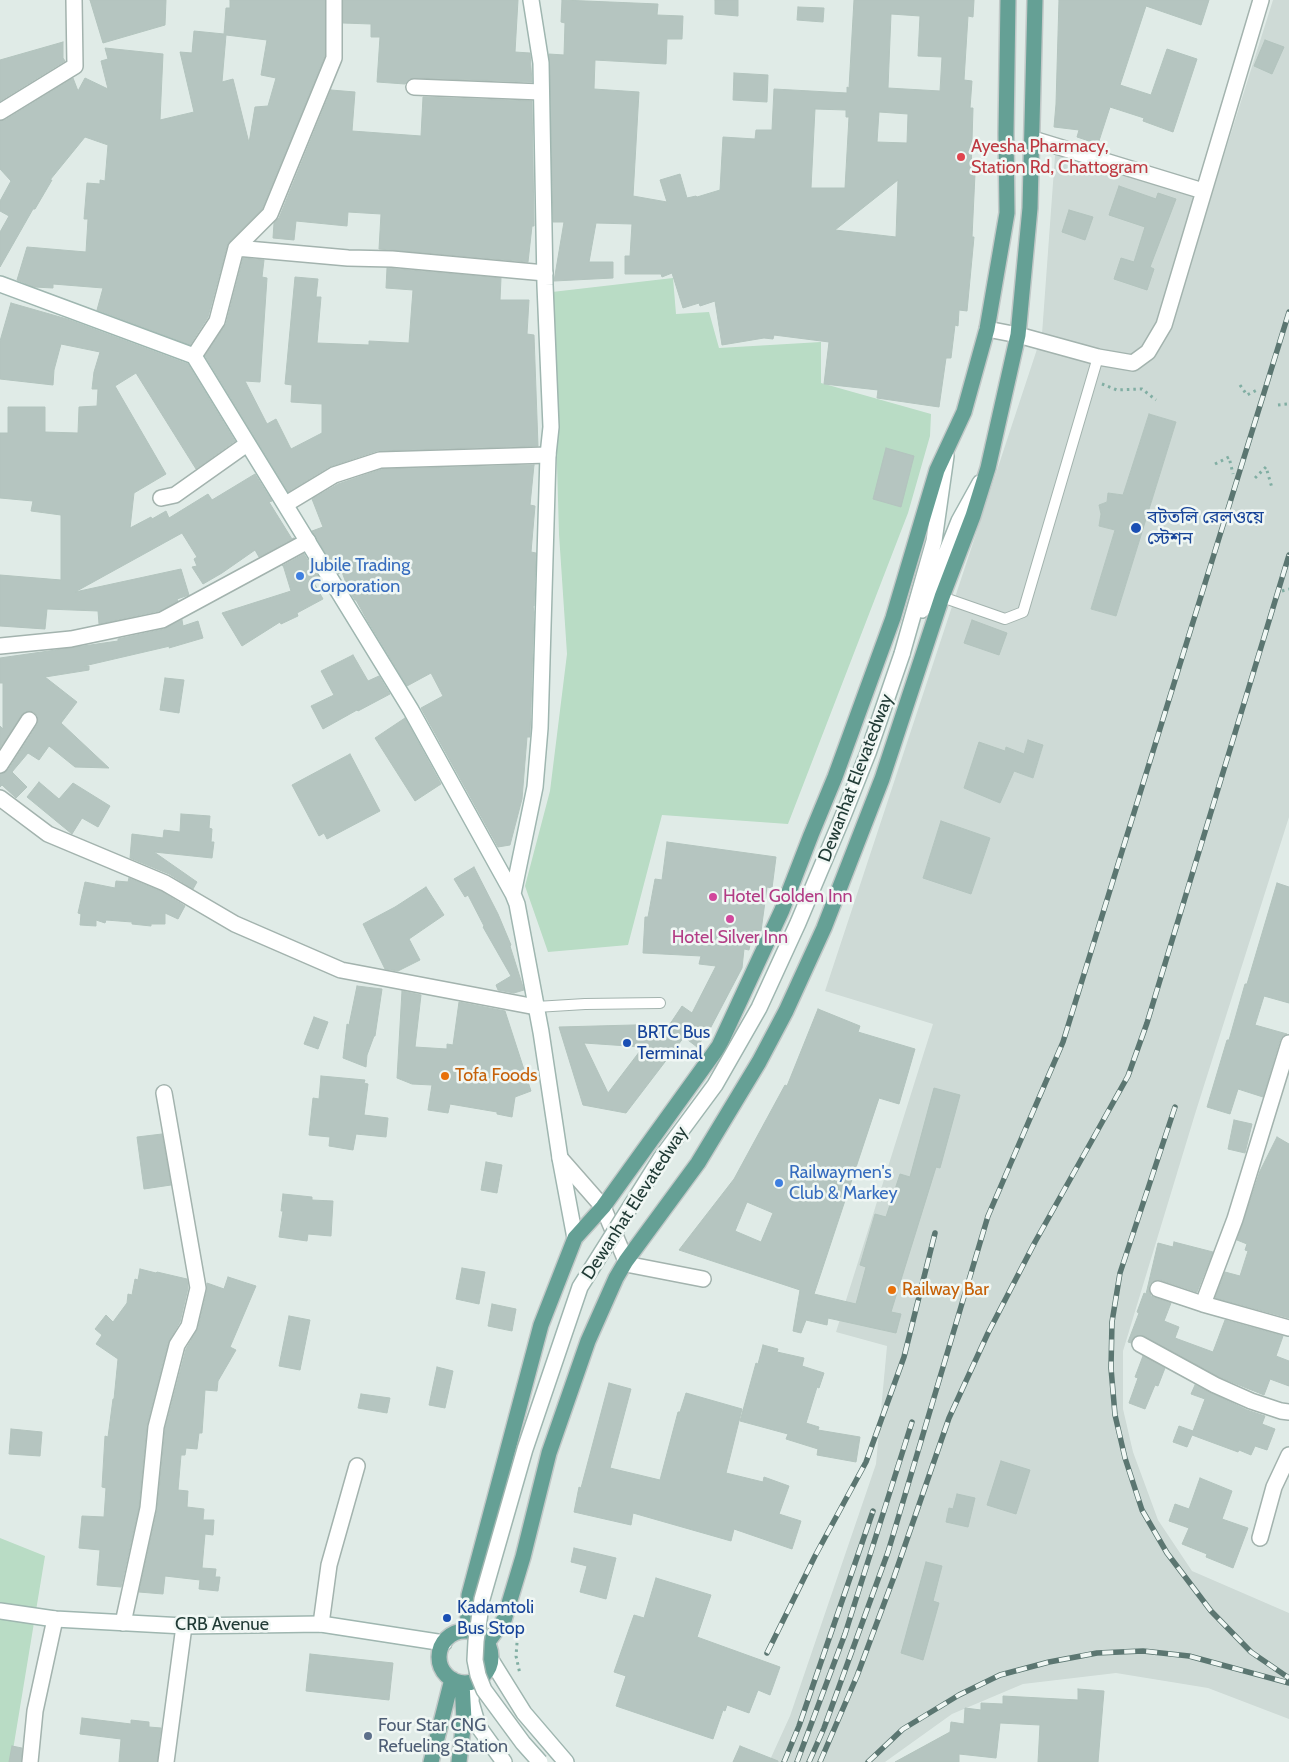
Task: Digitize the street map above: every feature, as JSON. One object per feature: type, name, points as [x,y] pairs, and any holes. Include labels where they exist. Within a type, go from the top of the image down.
[{"type":"main road","points":[[467,1631],[469,1595],[541,1325],[575,1238],[603,1207],[719,1046],[782,910],[835,777],[893,618],[937,470],[964,412],[987,328],[1006,213],[1008,0]]},
{"type":"main road","points":[[487,1643],[504,1620],[523,1557],[549,1453],[588,1341],[616,1278],[626,1261],[698,1163],[759,1062],[786,1011],[824,928],[882,779],[942,597],[973,516],[988,468],[1018,335],[1030,208],[1035,0]]},
{"type":"main road","points":[[467,1631],[482,1637],[490,1651],[491,1660],[488,1670],[481,1678],[462,1681],[442,1669],[439,1656],[444,1643],[450,1636],[458,1632],[467,1631]]},
{"type":"main road","points":[[431,1762],[462,1681]]},
{"type":"main road","points":[[459,1762],[464,1720],[462,1681]]},
{"type":"street","points":[[0,112],[75,66],[74,0]]},
{"type":"street","points":[[194,356],[217,321],[236,248],[270,214],[334,58],[334,0]]},
{"type":"street","points":[[513,894],[535,787],[540,728],[548,455],[551,427],[540,64],[531,0]]},
{"type":"street","points":[[987,328],[1098,357],[1133,363],[1148,352],[1164,326],[1261,0]]},
{"type":"street","points":[[414,87],[541,92]]},
{"type":"street","points":[[1032,140],[1203,191]]},
{"type":"street","points":[[236,248],[545,272]]},
{"type":"street","points":[[0,284],[194,356],[411,710],[513,894],[536,1007],[575,1238]]},
{"type":"street","points":[[162,498],[175,495],[247,444]]},
{"type":"street","name":"Dewanhat Elevatedway","points":[[540,1762],[484,1690],[475,1660],[482,1599],[525,1449],[580,1287],[661,1158],[714,1085],[760,1008],[798,924],[868,753],[902,654],[934,541],[947,448]]},
{"type":"street","points":[[286,504],[334,475],[380,460],[548,455]]},
{"type":"street","name":"Dewanhat Elevatedway","points":[[902,654],[934,584],[959,521],[988,468]]},
{"type":"street","points":[[0,646],[71,639],[162,620],[308,542]]},
{"type":"street","points":[[0,765],[29,720]]},
{"type":"street","points":[[0,798],[48,834],[165,883],[234,924],[341,970],[536,1007]]},
{"type":"street","points":[[1203,1304],[1235,1219],[1289,1043]]},
{"type":"street","points":[[123,1623],[148,1508],[150,1469],[156,1427],[178,1345],[189,1326],[198,1288],[164,1093]]},
{"type":"street","points":[[560,1158],[603,1207],[626,1261],[631,1265],[703,1279]]},
{"type":"street","points":[[1158,1289],[1203,1304],[1289,1328]]},
{"type":"street","points":[[1140,1344],[1215,1385],[1251,1401],[1289,1412]]},
{"type":"street","points":[[1260,1538],[1274,1487],[1289,1456]]},
{"type":"street","points":[[322,1624],[329,1565],[357,1466]]},
{"type":"street","name":"CRB Avenue","points":[[0,1611],[55,1618],[184,1626],[322,1624],[444,1643]]},
{"type":"street","points":[[30,1762],[35,1711],[55,1618]]},
{"type":"street","points":[[166,1762],[184,1626]]},
{"type":"street","points":[[491,1660],[524,1713],[566,1762]]},
{"type":"street","points":[[462,1681],[478,1726],[504,1762]]},
{"type":"lane","points":[[942,597],[1005,619],[1023,612],[1098,357]]},
{"type":"lane","points":[[536,1007],[585,1004],[660,1004]]},
{"type":"path","points":[[1090,380],[1117,390],[1142,389],[1156,400]]},
{"type":"path","points":[[1240,385],[1247,395],[1257,390]]},
{"type":"path","points":[[1278,405],[1289,405]]},
{"type":"path","points":[[1215,464],[1229,457],[1233,474]]},
{"type":"path","points":[[1255,478],[1266,468],[1272,488]]},
{"type":"path","points":[[1282,592],[1289,589]]},
{"type":"shaded area","points":[[1273,0],[1289,0],[1289,817],[1195,1114],[1123,1351],[1123,1409],[1133,1452],[1158,1520],[1192,1571],[1289,1613],[1289,1719],[1208,1688],[1116,1673],[1023,1684],[952,1714],[885,1762],[769,1762],[790,1716],[876,1464],[887,1346],[836,1332],[933,1024],[825,991],[1042,334],[1056,142],[1214,187]],"holes":[[[1149,414],[1176,422],[1116,616],[1091,609],[1115,530],[1099,526],[1101,514],[1099,505],[1107,502],[1108,493],[1123,495]],[[1028,740],[1043,746],[1033,778],[1018,772]],[[979,743],[982,794],[964,788]],[[1006,747],[1021,754],[1000,803],[986,796]],[[941,822],[990,838],[971,894],[923,877]]]},
{"type":"green space","points":[[673,278],[676,314],[709,312],[719,348],[821,342],[821,383],[931,414],[930,436],[908,513],[788,824],[662,815],[628,945],[548,952],[525,886],[550,791],[567,654],[559,534],[552,292]]},
{"type":"green space","points":[[0,1538],[45,1556],[11,1762],[0,1762]]},
{"type":"building","points":[[90,0],[166,0],[165,25],[103,43]]},
{"type":"building","points":[[230,0],[325,0],[325,56],[262,209],[228,243],[208,317],[190,345],[97,310],[103,288],[53,284],[53,288],[34,287],[17,280],[27,247],[86,252],[88,219],[84,219],[87,183],[100,184],[100,180],[105,181],[108,145],[85,137],[50,180],[52,180],[0,267],[0,232],[9,216],[0,211],[0,201],[11,181],[0,169],[0,121],[5,120],[73,78],[78,91],[85,78],[108,89],[101,61],[108,59],[105,48],[163,54],[160,120],[194,112],[180,52],[192,53],[194,31],[224,34],[226,8],[230,8]],"holes":[[[226,35],[267,40],[261,75],[276,78],[268,106],[255,107],[249,143],[233,79],[222,82]]]},
{"type":"building","points":[[343,0],[518,0],[515,52],[530,53],[532,82],[414,78],[409,79],[405,84],[377,82],[380,37],[371,37],[371,24],[343,23]]},
{"type":"building","points":[[562,0],[658,4],[657,15],[683,16],[682,39],[667,39],[666,64],[595,60],[594,89],[639,92],[633,196],[667,202],[660,180],[680,174],[687,198],[720,190],[723,137],[755,139],[756,130],[772,130],[774,89],[847,93],[847,87],[849,88],[854,0],[974,0],[973,17],[968,16],[964,80],[972,81],[970,108],[973,108],[971,174],[975,174],[972,237],[974,237],[967,311],[959,310],[958,326],[955,325],[951,358],[946,358],[939,407],[877,398],[878,390],[824,384],[829,342],[774,335],[773,339],[764,338],[722,345],[715,301],[700,306],[699,303],[683,308],[672,273],[662,277],[661,274],[625,274],[625,256],[630,256],[632,224],[596,223],[589,262],[613,262],[613,278],[554,281],[564,222],[553,222],[549,54],[564,55],[565,23],[561,22]],"holes":[[[891,14],[920,16],[918,56],[942,57],[940,91],[888,88]],[[815,109],[846,110],[846,117],[849,117],[845,188],[811,188]],[[879,112],[908,114],[907,143],[877,142]],[[898,180],[896,237],[835,230]]]},
{"type":"building","points":[[715,0],[738,0],[738,16],[715,14]]},
{"type":"building","points":[[1059,0],[1209,0],[1201,25],[1146,6],[1120,85],[1151,95],[1167,49],[1197,59],[1173,132],[1143,121],[1144,118],[1110,107],[1098,144],[1077,137],[1079,130],[1054,127]]},
{"type":"building","points":[[798,7],[824,8],[823,22],[797,20]]},
{"type":"building","points":[[1265,40],[1284,47],[1272,74],[1254,66]]},
{"type":"building","points":[[63,42],[63,58],[65,61],[0,101],[0,60]]},
{"type":"building","points":[[734,73],[768,75],[767,102],[733,100]]},
{"type":"building","points":[[331,90],[355,92],[352,131],[421,136],[423,97],[532,101],[534,226],[532,226],[528,262],[379,249],[381,214],[348,212],[347,226],[296,221],[294,240],[273,238],[274,223],[279,218]]},
{"type":"building","points":[[1119,186],[1156,199],[1158,193],[1176,199],[1150,267],[1154,269],[1147,290],[1114,279],[1121,258],[1134,262],[1145,227],[1109,215]]},
{"type":"building","points":[[1069,210],[1093,217],[1085,240],[1062,232]]},
{"type":"building","points":[[243,258],[264,260],[262,277],[267,278],[260,382],[245,381],[267,424],[276,419],[291,449],[322,433],[322,404],[291,402],[292,385],[285,384],[295,277],[318,279],[316,297],[321,297],[317,343],[369,345],[369,341],[409,343],[413,290],[386,288],[387,268],[501,278],[500,300],[529,300],[527,334],[534,335],[538,446],[377,451],[329,467],[288,492],[205,356],[226,324]]},
{"type":"building","points":[[11,303],[67,319],[188,364],[235,441],[196,469],[136,373],[115,386],[166,474],[134,493],[130,528],[166,511],[169,518],[208,494],[212,500],[255,474],[272,501],[269,502],[292,539],[294,538],[259,557],[255,550],[203,584],[192,567],[197,566],[194,559],[197,557],[182,533],[75,592],[181,569],[189,595],[177,599],[178,601],[159,611],[99,624],[98,611],[47,609],[45,629],[0,626],[0,575],[61,580],[61,515],[31,511],[33,501],[0,498],[0,433],[8,433],[8,407],[45,407],[45,432],[78,433],[79,407],[97,406],[98,389],[92,389],[94,372],[100,352],[61,344],[54,370],[53,385],[0,379],[0,341]]},
{"type":"building","points":[[1149,414],[1176,422],[1116,616],[1091,609],[1115,530],[1099,526],[1101,514],[1099,505],[1107,502],[1108,493],[1123,495]]},
{"type":"building","points":[[886,448],[914,456],[901,507],[873,499]]},
{"type":"building","points":[[534,465],[530,505],[535,506],[531,552],[536,553],[530,737],[527,737],[522,799],[510,845],[498,847],[421,708],[443,696],[431,673],[407,686],[349,591],[342,572],[338,574],[312,531],[323,527],[312,499],[338,484],[382,469]]},
{"type":"building","points":[[304,554],[321,581],[314,583],[323,599],[297,613],[298,616],[281,624],[280,622],[242,646],[222,613],[291,591],[283,565]]},
{"type":"building","points":[[182,620],[183,626],[198,621],[203,638],[169,648],[170,646],[84,666],[89,666],[89,670],[45,677],[77,702],[61,723],[109,768],[75,767],[49,746],[39,760],[28,753],[12,772],[27,787],[16,798],[2,785],[0,787],[0,774],[8,770],[37,725],[38,720],[34,712],[24,712],[0,748],[0,726],[3,729],[3,683],[0,683],[0,658],[118,641],[118,639],[164,629]]},
{"type":"building","points":[[972,620],[1007,633],[999,655],[964,643]]},
{"type":"building","points":[[353,655],[368,681],[379,676],[390,694],[323,729],[311,706],[334,695],[321,671]]},
{"type":"building","points":[[165,678],[184,680],[179,713],[160,710]]},
{"type":"building","points":[[405,718],[441,784],[415,801],[375,738]]},
{"type":"building","points":[[1028,740],[1043,745],[1033,778],[1014,771],[1000,803],[964,788],[979,742],[1005,751],[1006,747],[1024,754]]},
{"type":"building","points":[[350,754],[380,811],[327,839],[324,833],[319,836],[292,785]]},
{"type":"building","points":[[39,782],[59,799],[73,783],[110,806],[98,827],[82,818],[72,834],[27,797]]},
{"type":"building","points":[[181,814],[210,816],[211,842],[214,842],[212,858],[154,852],[197,882],[193,889],[169,874],[130,858],[132,834],[163,838],[164,830],[180,832]]},
{"type":"building","points":[[941,821],[990,838],[971,894],[923,878]]},
{"type":"building","points":[[667,842],[776,857],[772,888],[767,887],[761,931],[753,930],[749,950],[744,949],[742,968],[711,1027],[697,1047],[684,1037],[626,1113],[583,1105],[559,1027],[670,1024],[682,1006],[692,1013],[716,966],[699,964],[701,956],[643,953],[645,917],[648,917],[655,879],[662,880]],"holes":[[[584,1043],[643,1047],[608,1093]]]},
{"type":"building","points":[[474,867],[498,914],[511,945],[524,990],[514,993],[498,990],[496,985],[511,976],[483,927],[468,895],[465,897],[454,879]]},
{"type":"building","points":[[129,878],[161,891],[185,906],[178,919],[165,913],[165,924],[151,924],[151,926],[106,920],[105,923],[96,920],[96,926],[80,925],[81,914],[78,913],[85,882],[115,888],[116,881],[128,882]]},
{"type":"building","points":[[1277,883],[1289,887],[1289,1003],[1264,996],[1255,1025],[1287,1034],[1280,1040],[1263,1097],[1238,1089],[1230,1114],[1207,1107]]},
{"type":"building","points":[[426,887],[444,915],[409,939],[420,960],[398,971],[385,969],[363,924],[395,907]]},
{"type":"building","points":[[357,986],[382,989],[375,1036],[367,1055],[366,1067],[343,1058],[347,1024],[349,1025]]},
{"type":"building","points":[[402,991],[421,995],[415,1047],[447,1049],[447,1044],[453,1045],[459,1002],[505,1011],[531,1091],[515,1097],[512,1117],[497,1114],[497,1112],[450,1104],[448,1113],[428,1110],[432,1085],[412,1084],[397,1078]]},
{"type":"building","points":[[818,1009],[860,1026],[858,1032],[915,1049],[899,1104],[879,1098],[814,1294],[856,1304],[866,1267],[860,1265],[875,1214],[886,1217],[900,1174],[910,1177],[934,1088],[960,1095],[940,1168],[936,1167],[891,1312],[901,1314],[896,1333],[828,1318],[827,1325],[806,1320],[801,1333],[793,1331],[800,1290],[679,1250],[734,1179],[785,1085],[787,1086]],"holes":[[[747,1202],[773,1213],[761,1242],[735,1231]]]},
{"type":"building","points":[[314,1017],[328,1022],[318,1049],[304,1044]]},
{"type":"building","points":[[321,1076],[365,1080],[364,1083],[368,1084],[364,1115],[388,1118],[386,1137],[356,1134],[353,1150],[329,1146],[330,1137],[309,1135],[313,1098],[319,1099]]},
{"type":"building","points":[[1234,1120],[1252,1124],[1245,1153],[1228,1149]]},
{"type":"building","points":[[162,1134],[171,1185],[144,1189],[137,1137]]},
{"type":"building","points":[[1277,1137],[1289,1144],[1289,1318],[1215,1298],[1225,1272],[1240,1276],[1248,1251],[1245,1250],[1247,1244],[1237,1240],[1260,1171]]},
{"type":"building","points":[[486,1162],[502,1165],[497,1193],[481,1190]]},
{"type":"building","points":[[283,1194],[312,1197],[312,1200],[333,1201],[331,1236],[308,1234],[307,1241],[279,1237],[283,1211],[281,1211]]},
{"type":"building","points":[[1174,1242],[1213,1252],[1197,1292],[1160,1280],[1152,1282],[1149,1286],[1151,1296],[1171,1303],[1164,1321],[1179,1327],[1175,1338],[1213,1352],[1225,1320],[1283,1336],[1276,1356],[1289,1361],[1289,1386],[1270,1379],[1264,1395],[1219,1377],[1144,1336],[1136,1336],[1131,1343],[1128,1342],[1144,1293],[1146,1294],[1158,1243],[1173,1247]]},
{"type":"building","points":[[462,1268],[485,1272],[479,1304],[456,1299]]},
{"type":"building","points":[[140,1269],[187,1279],[188,1288],[180,1322],[168,1343],[147,1425],[139,1507],[121,1587],[97,1585],[100,1550],[79,1548],[82,1516],[104,1517],[106,1488],[102,1487],[105,1436],[108,1437],[118,1359],[96,1344],[102,1335],[95,1329],[106,1315],[113,1322],[127,1303],[128,1294],[132,1295],[135,1279],[138,1280]]},
{"type":"building","points":[[228,1277],[256,1286],[230,1347],[236,1350],[218,1381],[217,1391],[205,1390],[202,1433],[199,1433],[197,1449],[186,1448],[185,1455],[181,1455],[178,1490],[188,1491],[187,1507],[204,1509],[203,1520],[214,1520],[213,1535],[205,1534],[202,1568],[216,1569],[215,1577],[220,1577],[218,1591],[199,1589],[200,1580],[165,1576],[163,1594],[139,1592],[157,1510],[165,1429],[186,1349],[198,1328],[207,1283],[224,1289]]},
{"type":"building","points":[[492,1304],[516,1309],[512,1331],[488,1326]]},
{"type":"building","points":[[289,1316],[310,1320],[300,1370],[279,1366]]},
{"type":"building","points":[[763,1345],[778,1349],[777,1352],[804,1358],[802,1366],[824,1373],[819,1388],[817,1387],[806,1423],[819,1427],[818,1430],[860,1437],[856,1462],[817,1455],[818,1449],[786,1439],[788,1434],[740,1421]]},
{"type":"building","points":[[1143,1356],[1165,1368],[1158,1386],[1155,1385],[1145,1409],[1129,1403],[1138,1378],[1135,1377]]},
{"type":"building","points":[[437,1367],[453,1371],[445,1408],[429,1405]]},
{"type":"building","points":[[609,1383],[631,1389],[610,1468],[660,1480],[678,1412],[680,1412],[686,1393],[742,1409],[726,1473],[763,1482],[764,1477],[789,1486],[779,1514],[801,1521],[792,1549],[734,1529],[731,1541],[633,1513],[631,1525],[574,1512],[579,1487],[581,1488]]},
{"type":"building","points":[[1195,1385],[1247,1410],[1265,1416],[1262,1424],[1275,1429],[1267,1450],[1255,1446],[1251,1455],[1192,1435],[1187,1447],[1173,1442],[1179,1426],[1193,1431],[1205,1399],[1191,1394]]},
{"type":"building","points":[[361,1394],[390,1398],[387,1413],[358,1408]]},
{"type":"building","points":[[11,1429],[42,1432],[40,1456],[9,1454]]},
{"type":"building","points":[[1001,1461],[1030,1470],[1016,1514],[987,1505]]},
{"type":"building","points":[[1200,1478],[1232,1491],[1222,1519],[1248,1528],[1233,1568],[1206,1557],[1207,1554],[1182,1544],[1189,1528],[1169,1521],[1175,1504],[1189,1509]]},
{"type":"building","points":[[957,1494],[975,1498],[968,1527],[946,1522],[949,1508],[953,1509]]},
{"type":"building","points":[[574,1548],[616,1558],[606,1599],[580,1592],[587,1566],[571,1562]]},
{"type":"building","points":[[926,1562],[942,1566],[933,1601],[939,1603],[923,1660],[901,1653]]},
{"type":"building","points":[[656,1578],[711,1595],[697,1637],[780,1667],[770,1695],[758,1690],[749,1713],[727,1705],[725,1711],[723,1710],[713,1739],[616,1706],[626,1676],[614,1672],[634,1615],[644,1618]]},
{"type":"building","points":[[310,1654],[393,1663],[389,1700],[306,1691]]},
{"type":"building","points":[[1078,1689],[1104,1691],[1098,1762],[1038,1762],[1040,1725],[1000,1723],[996,1758],[959,1754],[959,1762],[895,1762],[950,1732],[951,1722],[964,1724],[965,1708],[981,1710],[981,1703],[1003,1704],[1003,1696],[1078,1700]]},
{"type":"building","points":[[82,1718],[131,1724],[131,1720],[149,1722],[149,1727],[161,1728],[157,1762],[119,1762],[121,1739],[80,1734]]},
{"type":"building","points":[[12,1746],[22,1748],[21,1762],[9,1762]]},
{"type":"building","points":[[740,1746],[778,1761],[778,1762],[733,1762]]},
{"type":"railway","points":[[809,1762],[824,1728],[888,1552],[988,1216],[1063,1042],[1289,312]]},
{"type":"railway","points":[[820,1762],[857,1676],[894,1577],[949,1418],[988,1333],[1035,1242],[1128,1076],[1147,1023],[1289,555]]},
{"type":"railway","points":[[1175,1107],[1120,1273],[1112,1322],[1111,1368],[1115,1415],[1125,1458],[1142,1510],[1167,1553],[1211,1611],[1251,1652],[1289,1678]]},
{"type":"railway","points":[[767,1653],[815,1556],[866,1462],[904,1357],[935,1233]]},
{"type":"railway","points":[[797,1762],[845,1634],[912,1422]]},
{"type":"railway","points":[[784,1762],[799,1726],[873,1511]]},
{"type":"railway","points":[[868,1762],[903,1729],[959,1695],[1000,1675],[1049,1662],[1097,1653],[1143,1651],[1189,1656],[1289,1683]]},
{"type":"place","name":"Ayesha Pharmacy, Station Rd, Chattogram","points":[[961,157]]},
{"type":"place","name":"বটতলি রেলওয়ে স্টেশন","points":[[1136,528]]},
{"type":"place","name":"Jubile Trading Corporation","points":[[300,576]]},
{"type":"place","name":"Hotel Golden Inn","points":[[713,897]]},
{"type":"place","name":"Hotel Silver Inn","points":[[730,919]]},
{"type":"place","name":"BRTC Bus Terminal","points":[[627,1043]]},
{"type":"place","name":"Tofa Foods","points":[[445,1076]]},
{"type":"place","name":"Railwaymen's Club & Markey","points":[[779,1183]]},
{"type":"place","name":"Railway Bar","points":[[892,1290]]},
{"type":"place","name":"Kadamtoli Bus Stop","points":[[447,1618]]},
{"type":"place","name":"Four Star CNG Refueling Station","points":[[368,1736]]}]
